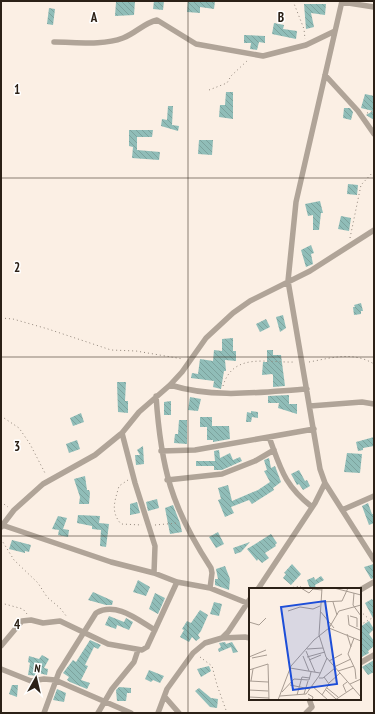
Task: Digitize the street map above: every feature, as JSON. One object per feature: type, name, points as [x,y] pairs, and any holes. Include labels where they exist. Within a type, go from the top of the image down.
[{"type":"street","points":[[374,7],[342,1],[296,202],[288,281],[320,469],[325,482],[374,560]]},
{"type":"street","points":[[54,42],[100,42],[116,40],[124,38],[148,23],[156,20],[196,44],[236,50],[255,55],[269,55],[306,45],[335,31]]},
{"type":"street","points":[[325,74],[364,118],[374,134]]},
{"type":"street","points":[[222,638],[235,625],[249,601],[210,588],[178,582],[154,573],[111,562],[2,526],[14,510],[27,497],[49,481],[94,454],[122,433],[139,412],[170,385],[191,361],[206,338],[233,313],[250,301],[322,263],[374,230]]},
{"type":"street","points":[[170,385],[190,391],[222,394],[307,389]]},
{"type":"street","points":[[156,396],[161,451],[167,480],[183,522],[211,568],[212,573],[210,588]]},
{"type":"street","points":[[310,406],[362,402],[374,404]]},
{"type":"street","points":[[161,451],[195,450],[314,429]]},
{"type":"street","points":[[122,433],[133,477],[155,546],[154,573]]},
{"type":"street","points":[[270,437],[289,485],[294,492],[312,507]]},
{"type":"street","points":[[167,480],[222,474],[255,461],[274,450]]},
{"type":"street","points":[[259,588],[312,507],[325,482]]},
{"type":"street","points":[[342,510],[374,496]]},
{"type":"street","points":[[1,646],[20,622],[32,620],[43,623],[60,621],[113,646],[138,650],[147,647],[178,582]]},
{"type":"street","points":[[361,589],[374,582]]},
{"type":"street","points":[[44,713],[55,680],[96,613],[106,609],[122,611],[155,630]]},
{"type":"street","points":[[158,713],[173,680],[193,653],[205,643],[222,638],[249,638]]},
{"type":"street","points":[[98,713],[104,700],[134,662],[138,650]]},
{"type":"street","points":[[361,662],[374,655]]},
{"type":"street","points":[[1,669],[31,681],[44,678],[55,680],[131,713]]},
{"type":"street","points":[[165,697],[179,713]]},
{"type":"street","points":[[306,713],[312,707],[309,700]]},
{"type":"path","points":[[293,1],[304,29],[306,45]]},
{"type":"path","points":[[209,90],[226,83],[242,65],[255,55]]},
{"type":"path","points":[[364,118],[367,112],[374,111]]},
{"type":"path","points":[[349,245],[361,185],[374,171]]},
{"type":"path","points":[[1,318],[12,319],[48,329],[111,350],[136,350],[191,361]]},
{"type":"path","points":[[222,394],[228,374],[237,365],[245,362],[302,362],[354,356],[364,358],[374,364]]},
{"type":"path","points":[[1,416],[19,428],[30,444],[34,455],[49,481]]},
{"type":"path","points":[[133,477],[119,486],[118,495],[114,503],[114,513],[121,524],[149,525],[183,522]]},
{"type":"path","points":[[1,502],[14,510]]},
{"type":"path","points":[[1,539],[14,560],[38,583],[47,597],[65,613],[69,626]]},
{"type":"path","points":[[289,588],[297,586],[302,588]]},
{"type":"path","points":[[1,603],[22,609],[32,620]]},
{"type":"path","points":[[361,612],[370,620]]},
{"type":"path","points":[[361,624],[374,617]]},
{"type":"path","points":[[193,653],[210,663],[212,666],[217,686],[227,713]]},
{"type":"building","points":[[135,1],[134,15],[115,16],[116,2]]},
{"type":"building","points":[[154,1],[164,1],[163,10],[153,9]]},
{"type":"building","points":[[188,1],[215,1],[214,9],[200,7],[200,13],[187,12]]},
{"type":"building","points":[[304,4],[326,4],[325,15],[311,13],[314,27],[306,29]]},
{"type":"building","points":[[49,8],[55,9],[53,25],[47,24]]},
{"type":"building","points":[[274,23],[284,25],[283,29],[297,31],[296,39],[272,34]]},
{"type":"building","points":[[244,35],[265,36],[265,43],[259,42],[257,50],[250,49],[251,43],[244,43]]},
{"type":"building","points":[[226,92],[233,92],[233,119],[219,117],[220,105],[225,105]]},
{"type":"building","points":[[365,94],[374,96],[374,120],[366,115],[373,111],[361,108]]},
{"type":"building","points":[[168,106],[173,106],[172,125],[179,126],[178,131],[161,126],[162,119],[167,120]]},
{"type":"building","points":[[344,108],[350,108],[353,112],[351,120],[343,118]]},
{"type":"building","points":[[129,130],[153,130],[152,137],[137,137],[137,150],[160,152],[159,160],[132,158],[133,147],[129,146]]},
{"type":"building","points":[[199,140],[213,140],[212,155],[198,154]]},
{"type":"building","points":[[348,184],[358,185],[357,195],[347,194]]},
{"type":"building","points":[[320,201],[323,213],[321,213],[319,230],[313,230],[313,215],[308,216],[305,204]]},
{"type":"building","points":[[341,216],[351,218],[349,231],[338,229]]},
{"type":"building","points":[[311,245],[314,253],[311,254],[313,264],[306,267],[301,250]]},
{"type":"building","points":[[361,303],[363,311],[361,311],[361,314],[354,315],[354,305]]},
{"type":"building","points":[[283,315],[286,328],[280,332],[276,317]]},
{"type":"building","points":[[266,319],[270,327],[260,332],[256,324]]},
{"type":"building","points":[[233,338],[233,351],[236,351],[236,361],[225,360],[226,371],[224,371],[221,389],[213,387],[214,381],[191,378],[192,373],[198,374],[200,359],[213,361],[214,350],[222,351],[222,339]]},
{"type":"building","points":[[267,350],[273,350],[273,355],[281,355],[285,386],[273,387],[273,375],[262,375],[263,362],[267,362]]},
{"type":"building","points":[[117,382],[126,382],[125,401],[128,401],[128,413],[118,412]]},
{"type":"building","points":[[289,395],[289,404],[297,404],[297,414],[278,408],[279,403],[268,403],[268,396]]},
{"type":"building","points":[[190,397],[201,399],[198,411],[188,410]]},
{"type":"building","points":[[171,401],[171,415],[164,415],[164,402]]},
{"type":"building","points":[[251,411],[258,412],[258,418],[252,417],[251,422],[246,422],[247,412],[251,413]]},
{"type":"building","points":[[81,413],[84,422],[73,426],[70,418]]},
{"type":"building","points":[[200,417],[212,417],[212,426],[229,426],[230,439],[213,442],[213,440],[207,440],[207,427],[200,427]]},
{"type":"building","points":[[179,420],[187,420],[187,444],[174,443],[175,434],[178,434]]},
{"type":"building","points":[[374,437],[374,446],[363,448],[363,450],[358,451],[356,442]]},
{"type":"building","points":[[77,440],[80,449],[69,453],[66,444]]},
{"type":"building","points":[[143,446],[144,464],[136,465],[135,455],[140,455],[137,450]]},
{"type":"building","points":[[219,450],[220,458],[230,453],[233,460],[240,457],[242,461],[222,470],[214,470],[214,466],[196,466],[196,461],[215,461],[214,451]]},
{"type":"building","points":[[347,453],[362,454],[360,473],[344,472]]},
{"type":"building","points":[[269,458],[271,468],[275,466],[281,482],[273,488],[274,490],[252,504],[249,500],[231,507],[234,513],[225,517],[218,500],[221,499],[218,488],[228,485],[232,501],[258,490],[270,482],[264,471],[267,470],[264,460]]},
{"type":"building","points":[[299,470],[305,481],[307,480],[310,486],[303,490],[299,484],[297,485],[291,474]]},
{"type":"building","points":[[85,476],[87,490],[89,490],[90,493],[89,504],[79,504],[80,497],[74,479]]},
{"type":"building","points":[[157,499],[159,508],[148,511],[146,502]]},
{"type":"building","points":[[137,502],[140,513],[130,515],[130,504]]},
{"type":"building","points":[[368,503],[372,514],[374,514],[374,523],[369,525],[362,506]]},
{"type":"building","points":[[173,505],[182,532],[170,534],[165,508]]},
{"type":"building","points":[[78,515],[100,516],[99,523],[109,524],[106,547],[100,546],[101,530],[92,529],[92,526],[77,523]]},
{"type":"building","points":[[58,516],[67,518],[63,529],[69,530],[68,537],[58,535],[59,530],[52,529]]},
{"type":"building","points":[[218,532],[224,544],[216,548],[209,537]]},
{"type":"building","points":[[271,534],[277,543],[275,545],[276,546],[265,553],[269,558],[262,563],[258,559],[257,561],[247,549]]},
{"type":"building","points":[[12,540],[31,545],[29,552],[25,551],[25,553],[9,549]]},
{"type":"building","points":[[250,542],[241,552],[235,554],[233,548]]},
{"type":"building","points":[[292,564],[301,574],[291,585],[283,578],[286,574],[284,573]]},
{"type":"building","points":[[374,564],[374,578],[371,579],[364,567]]},
{"type":"building","points":[[225,566],[230,579],[229,590],[215,585],[215,579],[218,579],[216,569]]},
{"type":"building","points":[[321,576],[324,580],[315,585],[316,588],[310,588],[307,580],[314,577],[315,580]]},
{"type":"building","points":[[138,580],[150,587],[146,596],[133,592]]},
{"type":"building","points":[[93,592],[113,601],[112,605],[106,605],[88,600]]},
{"type":"building","points":[[155,593],[165,598],[158,614],[149,609]]},
{"type":"building","points":[[372,599],[374,602],[374,620],[365,603]]},
{"type":"building","points":[[214,602],[222,604],[219,616],[210,614]]},
{"type":"building","points":[[200,610],[208,615],[198,635],[200,638],[196,641],[192,637],[189,642],[180,637],[184,630],[182,629],[187,621],[191,623]]},
{"type":"building","points":[[109,616],[124,622],[126,618],[133,622],[129,630],[117,625],[116,629],[105,625]]},
{"type":"building","points":[[369,621],[374,629],[369,634],[374,641],[374,646],[368,651],[369,653],[361,657],[361,626]]},
{"type":"building","points":[[90,640],[101,645],[98,649],[94,647],[85,665],[88,666],[81,680],[90,683],[87,689],[67,680],[69,677],[63,673],[73,660],[76,662]]},
{"type":"building","points":[[225,642],[226,644],[232,642],[238,652],[233,653],[231,647],[219,652],[218,649],[221,647],[219,643]]},
{"type":"building","points":[[42,655],[49,659],[44,668],[48,669],[47,675],[38,673],[38,676],[28,675],[30,663],[28,662],[29,656],[39,659]]},
{"type":"building","points":[[374,660],[374,672],[368,675],[362,667]]},
{"type":"building","points":[[209,666],[211,671],[201,677],[197,669]]},
{"type":"building","points":[[149,670],[164,676],[160,683],[153,680],[151,682],[145,679]]},
{"type":"building","points":[[12,685],[18,685],[17,697],[9,694]]},
{"type":"building","points":[[119,687],[131,688],[131,693],[127,693],[126,701],[117,701],[116,690]]},
{"type":"building","points":[[199,688],[211,698],[218,699],[217,708],[210,707],[195,691]]},
{"type":"building","points":[[57,689],[66,693],[64,702],[53,700]]}]
